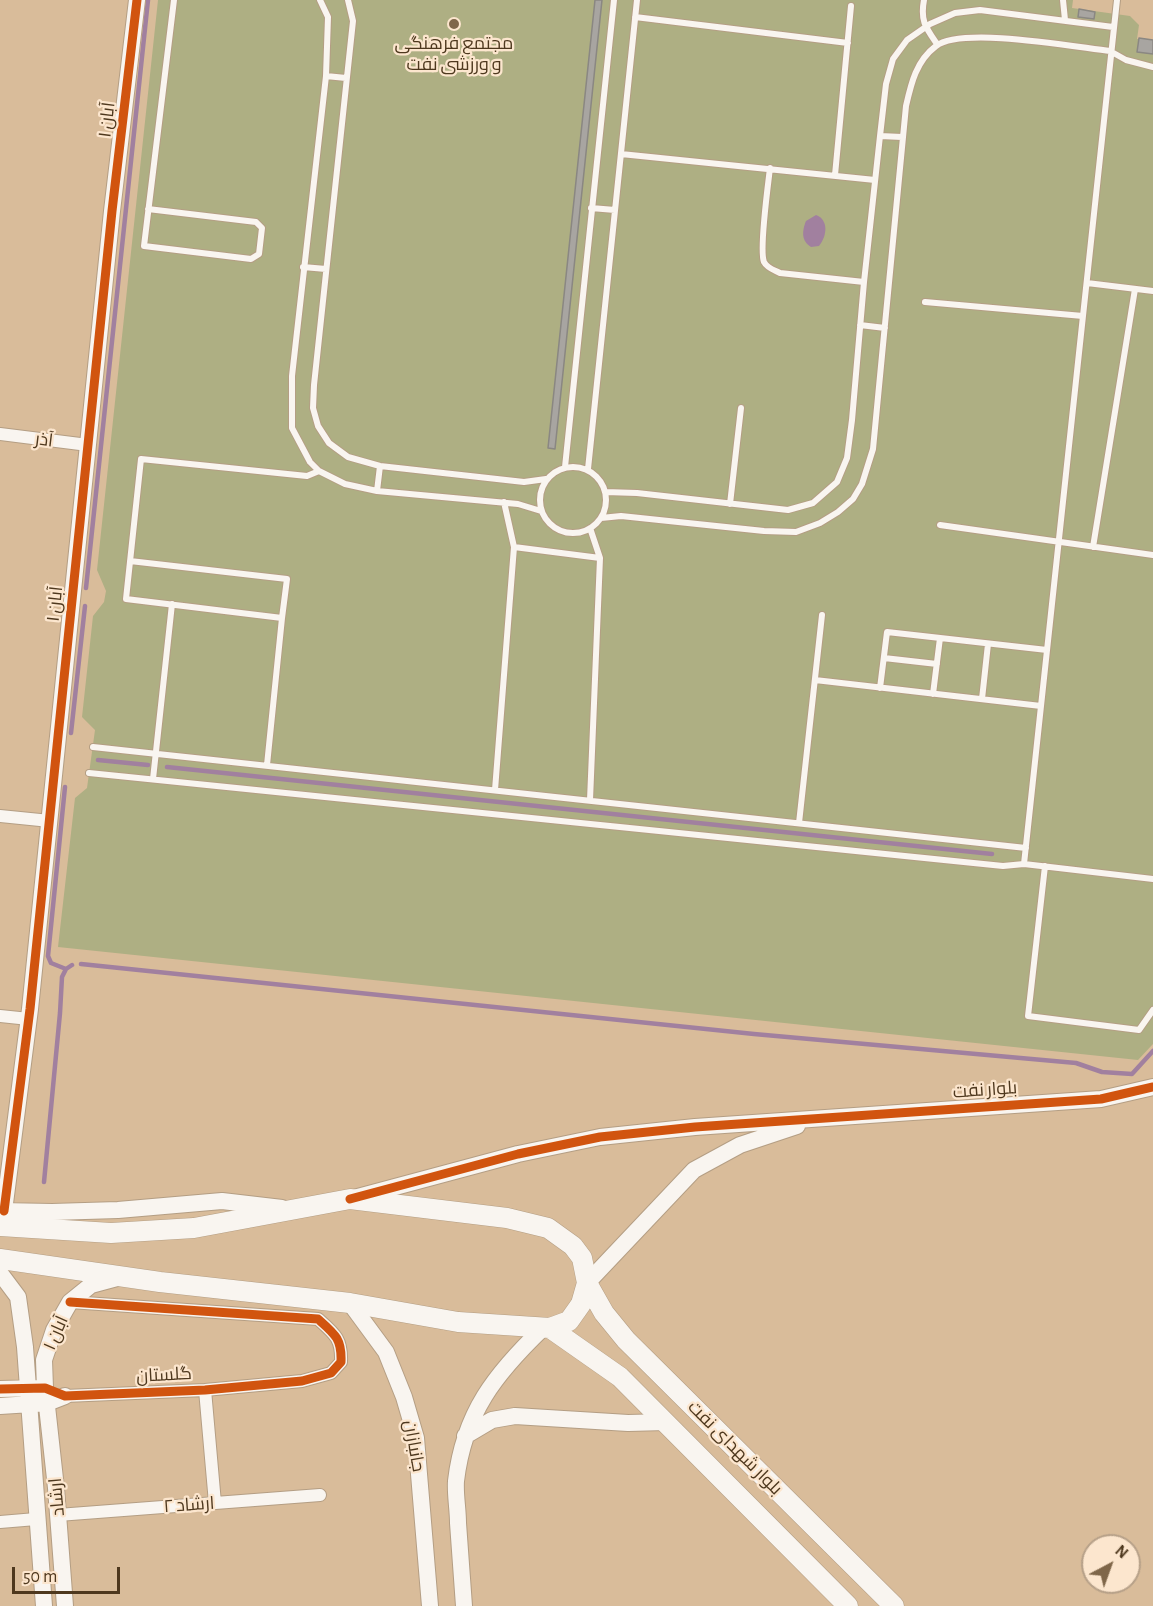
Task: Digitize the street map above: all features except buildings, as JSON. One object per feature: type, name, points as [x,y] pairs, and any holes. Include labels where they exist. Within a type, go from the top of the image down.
[{"type":"main road","name":"بلوار شهدای نفت","points":[[1,1216],[111,1233],[194,1228],[350,1199],[507,1218],[548,1228],[573,1246],[582,1258],[587,1283],[604,1313],[626,1340],[894,1606]]},
{"type":"main road","points":[[0,1259],[350,1303],[458,1322],[546,1328],[569,1321],[581,1304],[587,1283]]},
{"type":"main road","name":"بلوار شهدای نفت","points":[[546,1328],[620,1377],[848,1606]]},
{"type":"street","name":"آبان ۱","points":[[1,1216],[29,1019],[88,445],[137,0]]},
{"type":"street","name":"آذر","points":[[0,434],[88,445]]},
{"type":"street","points":[[0,816],[50,821]]},
{"type":"street","points":[[0,1016],[29,1019]]},
{"type":"street","name":"بلوار نفت","points":[[818,1119],[1101,1099],[1153,1087]]},
{"type":"street","points":[[350,1199],[518,1154],[600,1137],[695,1127],[818,1119]]},
{"type":"street","points":[[587,1283],[694,1170],[741,1145],[818,1119]]},
{"type":"street","name":"آبان ۱","points":[[0,1273],[18,1297],[37,1396]]},
{"type":"street","name":"آبان ۱","points":[[37,1396],[44,1360],[54,1330],[70,1302],[91,1285],[122,1276]]},
{"type":"street","name":"گلستان","points":[[0,1389],[37,1396],[205,1390],[302,1381],[331,1373],[341,1362],[342,1347],[334,1333],[318,1319],[70,1302]]},
{"type":"street","name":"جانبازان","points":[[350,1303],[386,1352],[405,1397],[416,1438],[430,1606]]},
{"type":"street","points":[[464,1606],[456,1483],[465,1436],[478,1404],[485,1394],[520,1350],[546,1328]]},
{"type":"street","points":[[205,1390],[215,1503]]},
{"type":"street","name":"گلستان","points":[[0,1406],[37,1396]]},
{"type":"street","name":"ارشاد","points":[[37,1396],[58,1515],[64,1606]]},
{"type":"street","name":"ارشاد","points":[[37,1396],[36,1519],[44,1606]]},
{"type":"street","points":[[465,1436],[479,1426],[504,1417],[628,1423],[666,1422]]},
{"type":"street","name":"ارشاد ۲","points":[[58,1515],[320,1495]]},
{"type":"street","points":[[0,1522],[36,1519]]},
{"type":"lane","points":[[148,210],[256,222],[262,228],[259,254],[251,259],[144,246],[148,210],[174,0]]},
{"type":"lane","points":[[320,0],[328,17],[326,76],[292,376],[292,428],[310,462],[319,471],[345,484],[377,491],[504,502],[541,511]]},
{"type":"lane","points":[[348,0],[353,21],[313,408],[318,426],[328,443],[348,457],[380,466],[524,482],[546,479]]},
{"type":"lane","points":[[565,467],[614,0]]},
{"type":"lane","points":[[588,470],[637,0]]},
{"type":"lane","points":[[924,0],[921,14],[926,27],[938,44]]},
{"type":"lane","points":[[1063,0],[1065,20]]},
{"type":"lane","points":[[1024,864],[1117,0]]},
{"type":"lane","points":[[835,175],[851,6]]},
{"type":"lane","points":[[605,492],[638,493],[788,510],[813,503],[837,482],[847,458],[880,136],[886,84],[893,59],[907,40],[926,27],[955,13],[980,10],[1113,27]]},
{"type":"lane","points":[[635,17],[848,43]]},
{"type":"lane","points":[[601,518],[621,516],[764,531],[796,531],[820,523],[853,499],[868,469],[873,448],[906,106],[914,74],[938,44],[963,36],[990,37],[1110,51],[1126,60],[1153,67]]},
{"type":"lane","points":[[326,76],[346,78]]},
{"type":"lane","points":[[880,136],[902,137]]},
{"type":"lane","points":[[621,154],[875,180]]},
{"type":"lane","points":[[770,168],[763,245],[764,261],[768,267],[780,273],[864,282]]},
{"type":"lane","points":[[591,208],[615,210]]},
{"type":"lane","points":[[303,267],[326,269]]},
{"type":"lane","points":[[1087,283],[1153,291]]},
{"type":"lane","points":[[1093,547],[1134,289]]},
{"type":"lane","points":[[925,302],[1083,316]]},
{"type":"lane","points":[[860,325],[885,328]]},
{"type":"lane","points":[[730,504],[741,408]]},
{"type":"lane","points":[[282,618],[126,599],[141,459],[307,476],[319,471]]},
{"type":"lane","points":[[377,491],[380,466]]},
{"type":"lane","points":[[576,466],[588,470],[597,476],[605,492],[605,508],[601,518],[590,528],[574,533],[554,528],[541,511],[539,500],[546,479],[554,471],[565,467],[576,466]]},
{"type":"lane","points":[[495,790],[514,547],[504,502]]},
{"type":"lane","points":[[940,525],[1153,555]]},
{"type":"lane","points":[[590,528],[600,558],[590,800]]},
{"type":"lane","points":[[514,547],[600,558]]},
{"type":"lane","points":[[130,561],[287,579],[267,765]]},
{"type":"lane","points":[[153,779],[172,604]]},
{"type":"lane","points":[[799,823],[822,615]]},
{"type":"lane","points":[[880,688],[887,632],[1047,651]]},
{"type":"lane","points":[[933,694],[940,638]]},
{"type":"lane","points":[[982,699],[988,644]]},
{"type":"lane","points":[[884,658],[937,664]]},
{"type":"lane","points":[[815,680],[1041,706]]},
{"type":"lane","points":[[93,747],[1026,848]]},
{"type":"lane","points":[[89,773],[1003,866],[1024,864],[1045,866],[1153,879]]},
{"type":"lane","points":[[1045,866],[1028,1016],[1139,1030],[1153,1010]]},
{"type":"green space","points":[[158,0],[1073,0],[1072,8],[1130,16],[1139,25],[1137,39],[1153,40],[1153,1044],[1138,1060],[58,947],[75,798],[87,788],[95,730],[82,717],[93,616],[104,602],[106,591],[97,570]]},
{"type":"shaded area","points":[[816,215],[825,224],[825,233],[819,246],[811,247],[804,239],[804,228],[806,221]]},
{"type":"waterway","points":[[86,588],[148,0]]},
{"type":"waterway","points":[[71,733],[85,606]]},
{"type":"waterway","points":[[98,760],[148,765]]},
{"type":"waterway","points":[[167,767],[992,854]]},
{"type":"waterway","points":[[65,787],[48,956],[51,963],[66,969]]},
{"type":"waterway","points":[[81,964],[754,1034],[1076,1063],[1102,1072],[1132,1074],[1153,1051]]},
{"type":"waterway","points":[[44,1182],[62,977],[66,969],[72,965]]},
{"type":"cycle path","points":[[4,1211],[30,1009],[112,211],[137,0]]},
{"type":"cycle path","points":[[350,1199],[518,1154],[600,1137],[695,1127],[1101,1099],[1153,1087]]},
{"type":"cycle path","points":[[0,1389],[45,1388],[65,1396],[205,1390],[302,1381],[331,1373],[341,1362],[339,1342],[318,1319],[70,1302]]},
{"type":"place","name":"مجتمع فرهنگى و ورزشى نفت","points":[[454,24]]}]
